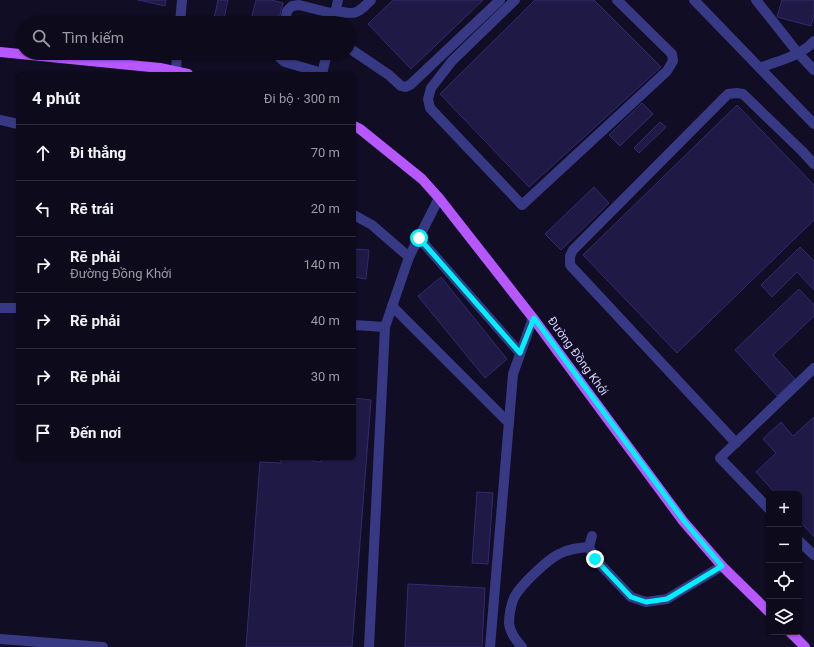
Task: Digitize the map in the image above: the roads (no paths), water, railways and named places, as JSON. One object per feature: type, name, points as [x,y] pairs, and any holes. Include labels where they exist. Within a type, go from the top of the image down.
[{"type":"main road","points":[[0,52],[16,54]]},
{"type":"main road","points":[[80,60],[160,68],[180,72]]},
{"type":"main road","name":"Đường Đồng Khởi","points":[[356,127],[422,179],[439,198],[534,318],[684,521],[722,566],[766,609]]},
{"type":"main road","points":[[793,635],[805,647]]},
{"type":"lane","points":[[181,16],[182,0]]},
{"type":"lane","points":[[335,16],[338,0]]},
{"type":"lane","points":[[286,16],[287,11],[292,6],[299,5],[335,16],[350,14],[359,11],[371,0]]},
{"type":"lane","points":[[356,53],[389,75],[401,86],[405,87],[410,85],[500,0]]},
{"type":"lane","points":[[515,0],[452,61],[430,88],[428,99],[430,108],[522,205],[666,71],[673,61],[672,54],[617,0]]},
{"type":"lane","points":[[694,0],[814,124]]},
{"type":"lane","points":[[758,1],[798,53],[814,70]]},
{"type":"lane","points":[[760,68],[798,53],[810,46],[814,41]]},
{"type":"lane","points":[[176,71],[177,60]]},
{"type":"lane","points":[[282,60],[319,72]]},
{"type":"lane","points":[[322,72],[325,60]]},
{"type":"lane","points":[[736,444],[570,265],[570,256],[573,250],[728,94],[737,92],[743,94],[814,164]]},
{"type":"lane","points":[[0,120],[16,124]]},
{"type":"lane","points":[[369,647],[385,327],[409,257],[439,198]]},
{"type":"lane","points":[[356,216],[372,225],[409,257]]},
{"type":"lane","points":[[419,238],[520,353]]},
{"type":"lane","points":[[392,306],[509,423]]},
{"type":"lane","points":[[0,308],[16,308]]},
{"type":"lane","points":[[490,647],[513,374],[534,318]]},
{"type":"lane","points":[[356,325],[385,327]]},
{"type":"lane","points":[[766,506],[720,458],[814,368]]},
{"type":"lane","points":[[592,536],[589,547],[595,559],[631,597],[646,602],[667,599],[722,566]]},
{"type":"lane","points":[[802,544],[814,555]]},
{"type":"lane","points":[[522,647],[512,634],[509,623],[514,597],[520,588],[550,560],[569,550],[589,547]]},
{"type":"lane","points":[[0,640],[103,647]]}]
